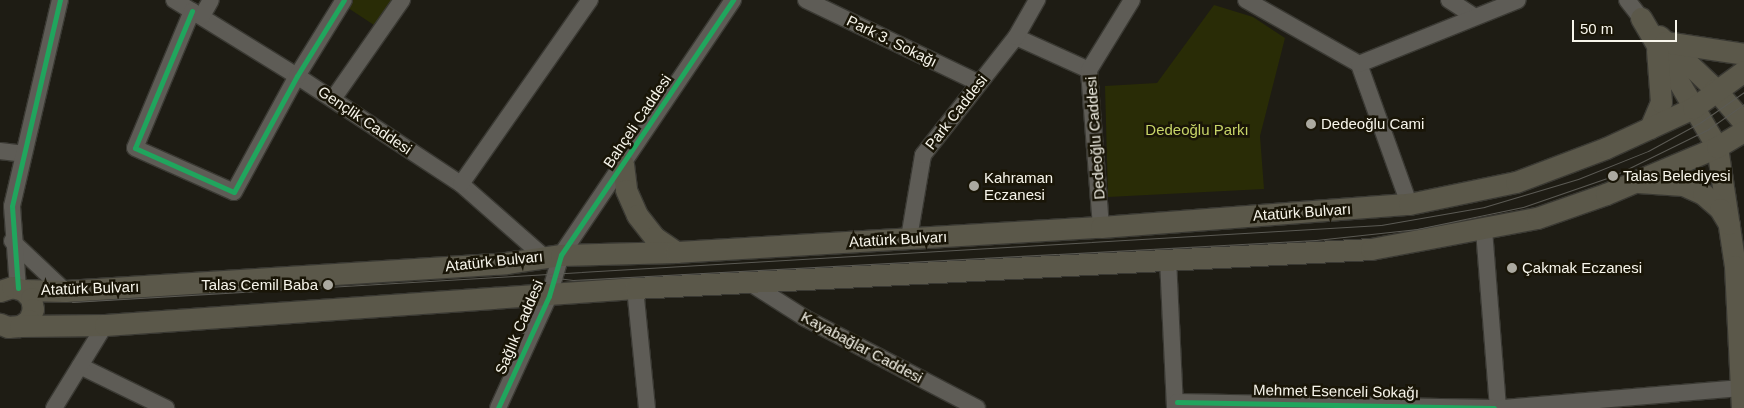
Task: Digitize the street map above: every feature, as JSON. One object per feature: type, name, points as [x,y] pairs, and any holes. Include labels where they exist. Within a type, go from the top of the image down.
[{"type":"main road","points":[[1641,18],[1661,43],[1715,89],[1744,123]]},
{"type":"main road","points":[[1661,43],[1744,54]]},
{"type":"main road","points":[[1661,43],[1693,108],[1717,148],[1730,224],[1742,398]]},
{"type":"main road","points":[[1650,128],[1661,102],[1661,43]]},
{"type":"main road","name":"Atatürk Bulvarı","points":[[14,289],[65,291],[506,262],[552,256],[676,252],[1101,227],[1409,204],[1516,182],[1650,128],[1693,108],[1715,89],[1744,71]]},
{"type":"main road","points":[[7,327],[105,325],[549,296],[635,288],[1371,249],[1484,230],[1537,218],[1717,148],[1744,131]]},
{"type":"main road","points":[[623,164],[626,190],[637,215],[654,236],[676,252]]},
{"type":"main road","points":[[1633,181],[1683,185],[1703,194],[1720,209],[1730,224]]},
{"type":"main road","points":[[7,327],[29,320],[33,309],[31,298],[14,289]]},
{"type":"street","points":[[14,289],[12,206],[60,0]]},
{"type":"street","name":"Gençlik Caddesi","points":[[174,0],[333,99],[461,184],[552,256]]},
{"type":"street","points":[[210,0],[197,14],[135,148],[234,192],[297,76],[344,0]]},
{"type":"street","points":[[333,99],[402,0]]},
{"type":"street","points":[[461,184],[590,0]]},
{"type":"street","name":"Bahçeli Caddesi","points":[[552,256],[623,164],[733,0]]},
{"type":"street","name":"Park 3. Sokağı","points":[[806,0],[979,83]]},
{"type":"street","name":"Park Caddesi","points":[[909,238],[923,155],[1016,37],[1037,0]]},
{"type":"street","name":"Dedeoğlu Caddesi","points":[[1101,227],[1089,70],[1132,0]]},
{"type":"street","points":[[1246,0],[1359,64],[1409,204]]},
{"type":"street","points":[[1449,0],[1474,16]]},
{"type":"street","points":[[1359,64],[1474,16],[1518,0]]},
{"type":"street","points":[[1627,0],[1641,18]]},
{"type":"street","points":[[1016,37],[1089,70]]},
{"type":"street","points":[[0,151],[24,154]]},
{"type":"street","points":[[1,224],[12,206]]},
{"type":"street","points":[[1484,230],[1498,408]]},
{"type":"street","points":[[12,241],[65,291]]},
{"type":"street","name":"Sağlık Caddesi","points":[[498,408],[549,296],[552,256]]},
{"type":"street","points":[[1168,259],[1176,405]]},
{"type":"street","name":"Kayabağlar Caddesi","points":[[750,283],[806,318],[959,404],[977,408]]},
{"type":"street","points":[[635,288],[647,408]]},
{"type":"street","points":[[54,408],[105,325]]},
{"type":"street","points":[[80,366],[166,408]]},
{"type":"street","points":[[1503,408],[1742,398]]},
{"type":"street","name":"Mehmet Esenceli Sokağı","points":[[1176,405],[1464,406],[1494,408]]},
{"type":"green space","points":[[344,0],[395,0],[377,27],[342,4]]},
{"type":"green space","name":"Dedeoğlu Parkı","points":[[1214,5],[1253,17],[1285,38],[1260,136],[1264,189],[1108,197],[1105,86],[1157,83]]},
{"type":"tram line","points":[[72,302],[1381,225],[1484,207],[1578,179],[1648,151],[1701,122],[1744,92]]},
{"type":"tram line","points":[[549,277],[573,280],[1316,240],[1417,229],[1523,207],[1613,176],[1707,130],[1744,104]]},
{"type":"cycle path","points":[[18,288],[12,206],[60,0]]},
{"type":"cycle path","points":[[192,11],[135,148],[234,192],[297,76],[344,0]]},
{"type":"cycle path","points":[[498,408],[549,296],[561,255],[733,0]]},
{"type":"cycle path","points":[[1177,402],[1494,408]]},
{"type":"place","name":"Dedeoğlu Cami","points":[[1311,124]]},
{"type":"place","name":"Talas Belediyesi","points":[[1613,176]]},
{"type":"place","name":"Kahraman Eczanesi","points":[[974,186]]},
{"type":"place","name":"Çakmak Eczanesi","points":[[1512,268]]},
{"type":"place","name":"Talas Cemil Baba","points":[[328,285]]}]
